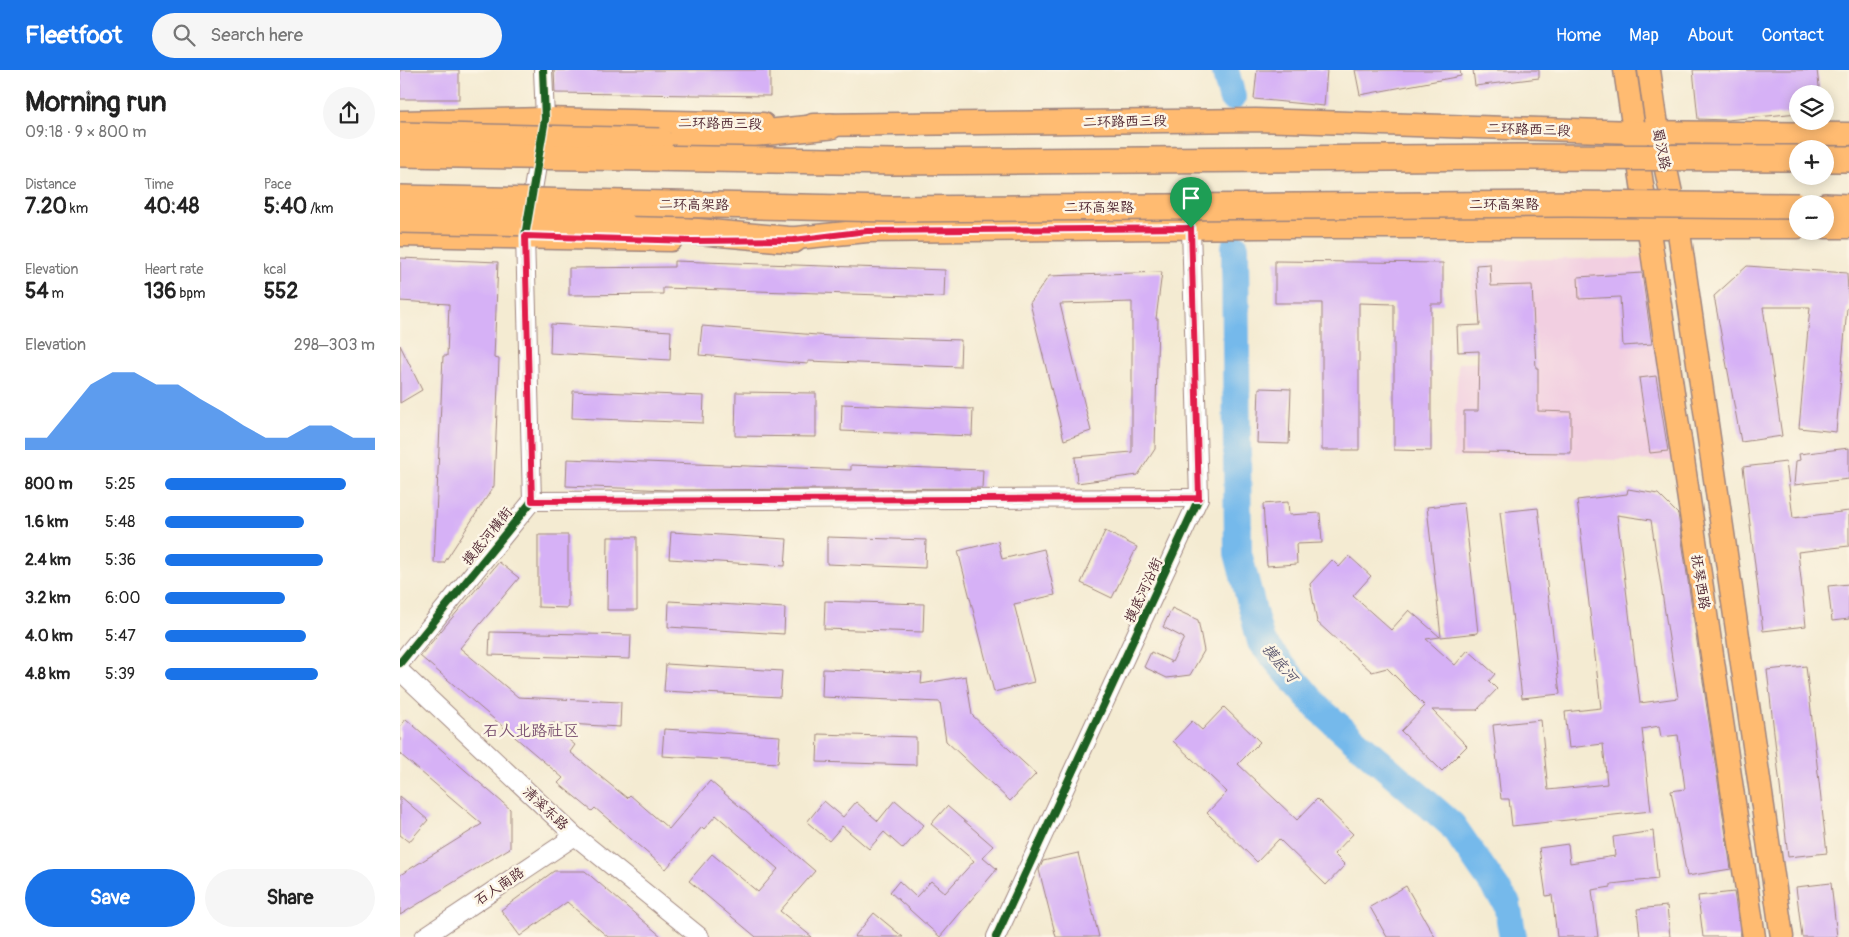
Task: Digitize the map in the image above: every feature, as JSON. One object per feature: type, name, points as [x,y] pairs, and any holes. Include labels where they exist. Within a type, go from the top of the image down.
[{"type":"highway","points":[[400,135],[680,141],[831,126]]},
{"type":"highway","points":[[400,154],[894,162],[1518,157],[1789,158]]},
{"type":"highway","points":[[1834,159],[1849,159]]},
{"type":"highway","name":"二环高架路","points":[[400,198],[890,209],[1568,204],[1789,206]]},
{"type":"highway","points":[[1834,206],[1849,206]]},
{"type":"highway","points":[[400,220],[624,225],[794,240]]},
{"type":"main road","name":"蜀汉路","points":[[1625,70],[1650,226]]},
{"type":"main road","name":"蜀汉路","points":[[1649,70],[1658,132],[1678,226]]},
{"type":"main road","name":"二环路西三段","points":[[400,122],[546,118],[831,126],[1256,120],[1634,132],[1849,134]]},
{"type":"main road","name":"抚琴西路","points":[[1650,226],[1754,937]]},
{"type":"main road","name":"抚琴西路","points":[[1678,226],[1782,937]]},
{"type":"main road","points":[[400,235],[525,236],[691,241],[794,240],[867,231],[1191,228],[1789,227]]},
{"type":"main road","points":[[1834,227],[1849,227]]},
{"type":"street","points":[[543,70],[546,118],[525,236],[532,501],[1199,498]]},
{"type":"street","name":"摸底河沿街","points":[[996,937],[1199,498],[1191,228]]},
{"type":"street","name":"摸底河横街","points":[[400,662],[532,501]]},
{"type":"street","name":"清溪东路","points":[[400,671],[575,836],[700,937]]},
{"type":"street","name":"石人南路","points":[[424,937],[575,836]]},
{"type":"shaded area","points":[[1650,258],[1674,461],[1453,457],[1458,363],[1537,361],[1534,310],[1473,310],[1472,260]]},
{"type":"building","points":[[400,70],[459,70],[459,99],[400,99]]},
{"type":"building","points":[[554,70],[770,70],[770,96],[555,93]]},
{"type":"building","points":[[1257,70],[1327,70],[1324,106],[1254,99]]},
{"type":"building","points":[[1355,70],[1460,70],[1461,76],[1360,95]]},
{"type":"building","points":[[1473,70],[1539,70],[1539,78],[1475,86]]},
{"type":"building","points":[[1693,70],[1817,70],[1819,85],[1789,85],[1789,114],[1727,120],[1698,119]]},
{"type":"building","points":[[400,258],[498,262],[494,358],[499,359],[494,486],[444,563],[434,563],[443,356],[447,356],[449,304],[400,301]]},
{"type":"building","points":[[674,261],[945,270],[944,297],[663,288],[663,294],[569,295],[569,268],[674,267]]},
{"type":"building","points":[[1275,261],[1443,263],[1443,304],[1431,304],[1431,451],[1394,450],[1394,304],[1359,303],[1359,450],[1322,450],[1322,303],[1275,303]]},
{"type":"building","points":[[1490,264],[1491,286],[1532,285],[1536,368],[1538,368],[1538,411],[1571,412],[1571,453],[1464,452],[1464,411],[1478,411],[1479,351],[1458,352],[1457,326],[1480,325],[1476,265]]},
{"type":"building","points":[[1747,266],[1847,273],[1849,308],[1847,308],[1836,432],[1799,428],[1810,307],[1763,307],[1782,436],[1741,442],[1714,296]]},
{"type":"building","points":[[1162,272],[1156,319],[1158,319],[1155,449],[1138,475],[1077,483],[1075,457],[1132,452],[1132,302],[1060,304],[1091,431],[1064,440],[1030,303],[1049,276]]},
{"type":"building","points":[[1642,273],[1652,344],[1623,346],[1620,297],[1579,299],[1578,277]]},
{"type":"building","points":[[551,324],[671,331],[670,360],[550,353]]},
{"type":"building","points":[[702,326],[830,336],[961,340],[960,367],[808,361],[808,364],[699,355]]},
{"type":"building","points":[[400,345],[422,390],[400,403]]},
{"type":"building","points":[[1656,376],[1668,451],[1650,453],[1639,378]]},
{"type":"building","points":[[1259,388],[1291,389],[1289,444],[1257,443]]},
{"type":"building","points":[[573,391],[704,396],[703,423],[572,418]]},
{"type":"building","points":[[736,392],[816,393],[816,437],[735,436]]},
{"type":"building","points":[[842,404],[973,409],[972,436],[841,431]]},
{"type":"building","points":[[1849,448],[1849,479],[1794,485],[1796,461],[1800,460],[1799,454]]},
{"type":"building","points":[[567,459],[851,470],[851,465],[983,470],[982,488],[670,490],[566,486]]},
{"type":"building","points":[[1786,462],[1793,518],[1849,511],[1849,546],[1798,552],[1806,626],[1763,631],[1743,467]]},
{"type":"building","points":[[1628,489],[1658,494],[1678,514],[1731,869],[1687,876],[1671,791],[1685,789],[1678,735],[1661,737],[1659,726],[1642,729],[1651,811],[1512,826],[1509,799],[1501,799],[1493,725],[1541,720],[1548,790],[1607,784],[1603,744],[1569,748],[1565,712],[1601,708],[1577,500],[1627,494]],"holes":[[[1617,515],[1651,520],[1678,698],[1640,703]]]},
{"type":"building","points":[[1288,502],[1289,515],[1320,513],[1322,543],[1296,544],[1297,564],[1267,566],[1263,504]]},
{"type":"building","points":[[1464,503],[1478,633],[1441,637],[1427,507]]},
{"type":"building","points":[[1538,508],[1560,694],[1522,698],[1500,512]]},
{"type":"building","points":[[1105,531],[1137,547],[1112,598],[1081,583]]},
{"type":"building","points":[[671,532],[787,539],[785,566],[669,559]]},
{"type":"building","points":[[538,535],[568,535],[568,608],[538,607]]},
{"type":"building","points":[[608,537],[637,537],[637,610],[607,610]]},
{"type":"building","points":[[827,537],[926,540],[925,568],[827,564]]},
{"type":"building","points":[[998,541],[1002,559],[1044,549],[1055,595],[1014,604],[1034,682],[994,692],[958,551]]},
{"type":"building","points":[[1349,556],[1371,576],[1353,596],[1391,630],[1409,610],[1440,637],[1426,639],[1455,665],[1468,650],[1495,674],[1489,681],[1497,689],[1477,710],[1432,710],[1467,746],[1442,771],[1401,731],[1425,706],[1387,668],[1372,672],[1317,622],[1310,584],[1332,560],[1339,567]]},
{"type":"building","points":[[499,562],[519,578],[460,648],[518,697],[621,702],[620,727],[549,723],[575,745],[570,752],[627,798],[630,795],[669,829],[710,781],[815,871],[780,911],[812,937],[756,937],[689,881],[712,854],[758,892],[778,869],[716,815],[704,829],[702,827],[666,869],[595,808],[592,811],[558,783],[563,778],[420,656]]},
{"type":"building","points":[[1849,584],[1849,619],[1832,621],[1828,586]]},
{"type":"building","points":[[669,601],[785,608],[784,634],[668,627]]},
{"type":"building","points":[[825,601],[924,604],[923,632],[824,629]]},
{"type":"building","points":[[1172,608],[1198,620],[1204,651],[1190,675],[1167,678],[1144,667],[1151,652],[1172,662],[1184,638],[1163,627]]},
{"type":"building","points":[[490,632],[631,635],[630,659],[489,655]]},
{"type":"building","points":[[666,664],[782,671],[780,697],[664,691]]},
{"type":"building","points":[[1806,666],[1827,853],[1788,857],[1767,670]]},
{"type":"building","points":[[823,669],[922,673],[921,684],[966,676],[972,715],[1036,774],[1010,801],[946,741],[940,702],[822,697]]},
{"type":"building","points":[[1224,707],[1260,742],[1238,764],[1297,820],[1317,799],[1353,834],[1334,854],[1345,865],[1326,885],[1279,839],[1257,862],[1207,813],[1227,792],[1173,741],[1192,721],[1202,730]]},
{"type":"building","points":[[406,719],[510,809],[510,848],[400,915],[400,875],[482,824],[400,754],[400,727]]},
{"type":"building","points":[[664,729],[780,736],[778,763],[662,756]]},
{"type":"building","points":[[818,734],[916,737],[916,765],[817,762]]},
{"type":"building","points":[[400,796],[428,820],[409,842],[400,835]]},
{"type":"building","points":[[895,800],[924,825],[903,849],[884,832],[869,849],[842,826],[829,841],[807,822],[824,801],[843,817],[856,802],[878,821]]},
{"type":"building","points":[[947,806],[993,846],[983,857],[997,869],[940,937],[890,892],[899,881],[916,897],[931,881],[945,893],[974,861],[931,824]]},
{"type":"building","points":[[1653,831],[1658,879],[1611,884],[1611,887],[1592,890],[1598,937],[1557,937],[1552,895],[1546,896],[1539,848],[1568,844],[1570,863],[1615,856],[1613,837]]},
{"type":"building","points":[[1078,853],[1099,937],[1056,937],[1039,870],[1043,861]]},
{"type":"building","points":[[554,871],[585,871],[662,937],[608,937],[567,902],[520,936],[501,910]]},
{"type":"building","points":[[1831,883],[1837,937],[1802,937],[1796,887]]},
{"type":"building","points":[[1406,886],[1435,937],[1387,937],[1370,907]]},
{"type":"building","points":[[1734,892],[1741,937],[1703,937],[1698,896]]},
{"type":"building","points":[[1667,906],[1670,937],[1640,937],[1637,909]]},
{"type":"building","points":[[874,913],[903,937],[854,937]]},
{"type":"waterway","name":"摸底河","points":[[1225,70],[1232,97]]},
{"type":"waterway","name":"摸底河","points":[[1235,247],[1238,553],[1261,642],[1320,710],[1452,825],[1507,904],[1513,937]]},
{"type":"cycle path","points":[[532,501],[525,236],[545,119],[543,70]]},
{"type":"cycle path","points":[[996,937],[1199,498],[1191,228]]},
{"type":"cycle path","points":[[400,663],[532,501],[1199,498]]},
{"type":"district","name":"石人北路社区","points":[[531,730]]},
{"type":"route","points":[[1191,228],[1199,498],[532,501],[525,236],[691,241],[794,240],[867,231],[1191,228]]}]
